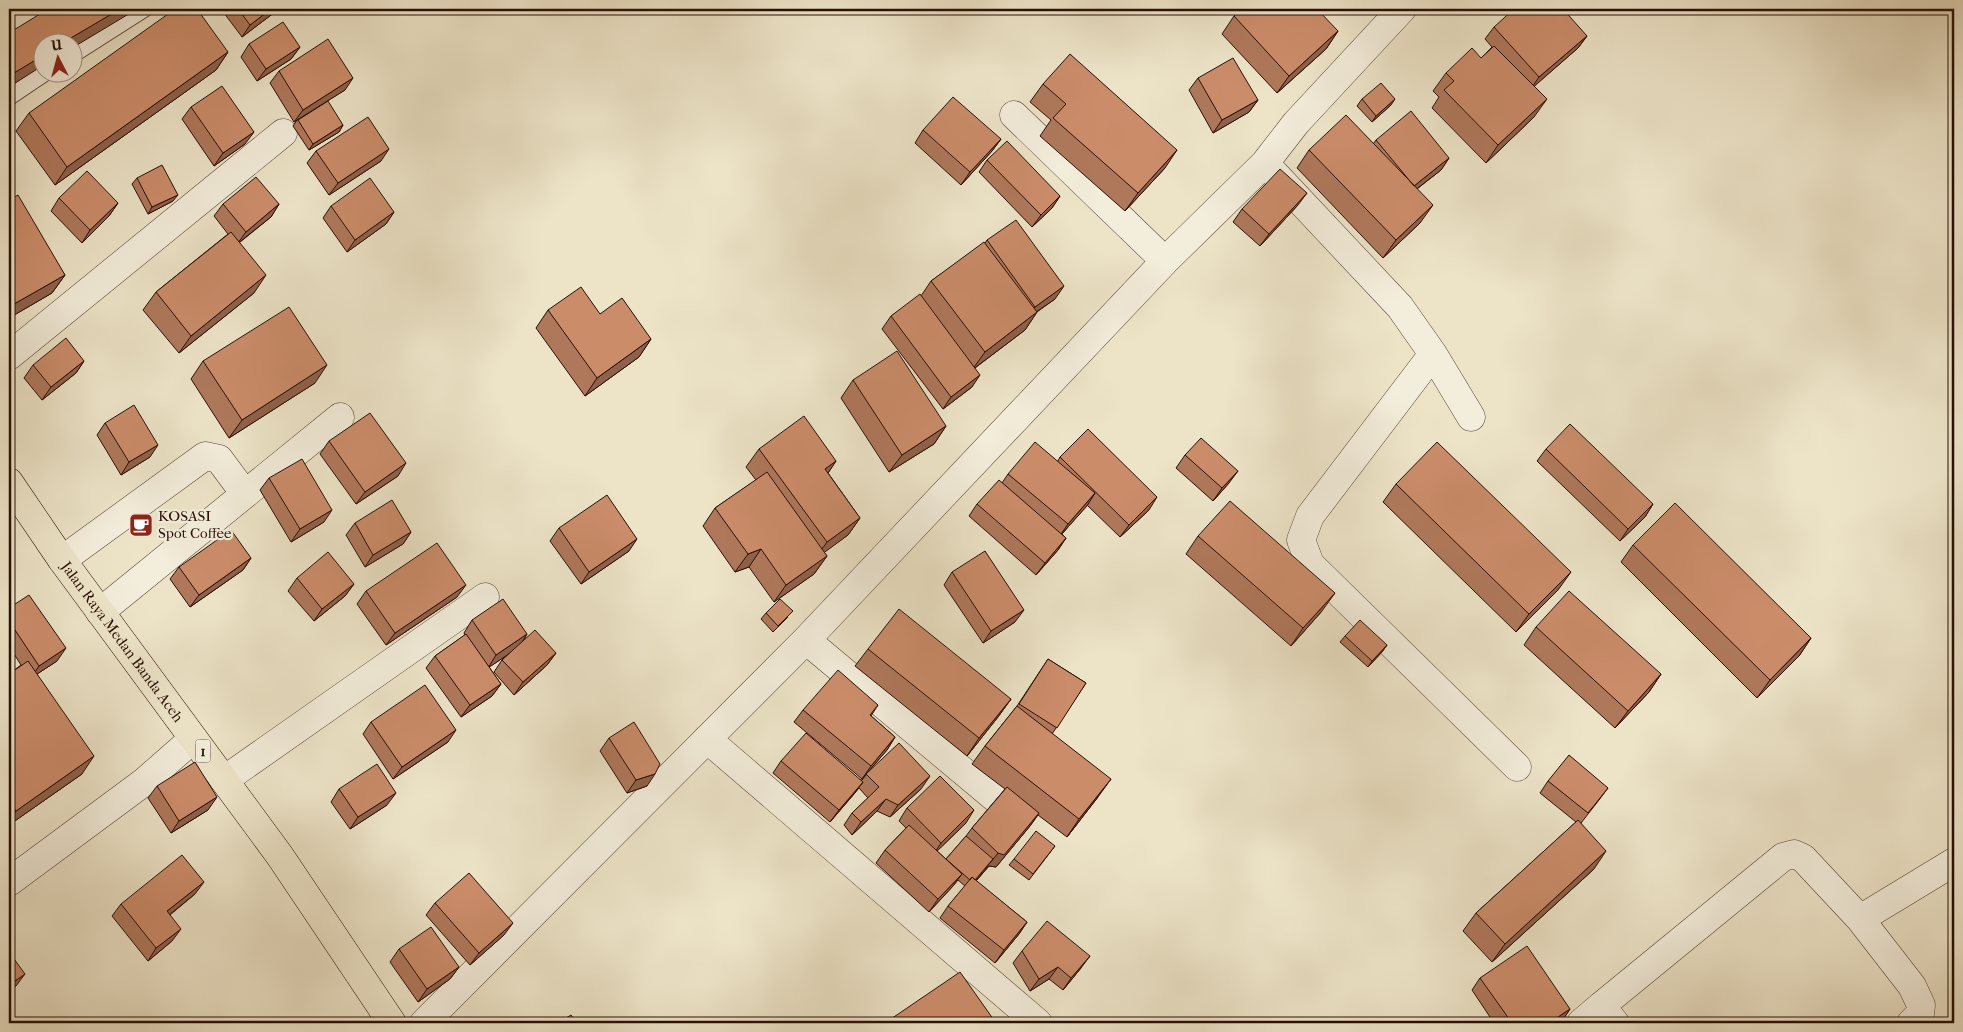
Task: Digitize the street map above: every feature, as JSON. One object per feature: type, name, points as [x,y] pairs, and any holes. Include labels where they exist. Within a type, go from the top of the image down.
[{"type":"highway","name":"Jalan Raya Medan Banda Aceh","points":[[9,482],[62,560],[280,856],[392,1023]]},
{"type":"street","points":[[424,1023],[806,640],[1165,261],[1265,164],[1296,124],[1402,9]]},
{"type":"street","points":[[1014,115],[1165,261]]},
{"type":"street","points":[[9,356],[283,133]]},
{"type":"street","points":[[1265,164],[1400,307],[1433,354],[1471,416]]},
{"type":"street","points":[[1433,354],[1310,516],[1300,540],[1310,564],[1517,767]]},
{"type":"street","points":[[100,612],[340,417]]},
{"type":"street","points":[[62,560],[205,456],[219,459],[245,494]]},
{"type":"street","points":[[224,780],[485,596]]},
{"type":"street","points":[[806,640],[994,797]]},
{"type":"street","points":[[9,882],[144,782],[193,739]]},
{"type":"street","points":[[707,739],[1038,1023]]},
{"type":"street","points":[[1599,1018],[1783,857],[1794,854],[1803,858],[1860,919],[1918,995],[1921,1005],[1919,1020]]},
{"type":"street","points":[[1860,919],[1954,862]]},
{"type":"lane","points":[[82,49],[144,9]]},
{"type":"lane","points":[[9,97],[32,81]]},
{"type":"building","points":[[48,9],[120,9],[81,32],[32,32],[32,62],[9,76],[9,33]]},
{"type":"building","points":[[175,9],[197,9],[228,52],[67,167],[29,113],[73,82],[82,82],[82,75]]},
{"type":"building","points":[[238,9],[271,9],[250,25]]},
{"type":"building","points":[[1242,9],[1317,9],[1338,31],[1289,76],[1234,16]]},
{"type":"building","points":[[1514,9],[1563,9],[1587,36],[1539,77],[1494,27]]},
{"type":"building","points":[[283,22],[300,47],[266,69],[249,44]]},
{"type":"building","points":[[328,39],[353,78],[303,110],[279,71]]},
{"type":"building","points":[[1494,46],[1547,99],[1498,145],[1444,90],[1454,81],[1446,73],[1472,48],[1481,58]]},
{"type":"building","points":[[1070,54],[1177,150],[1138,193],[1053,118],[1066,104],[1043,84]]},
{"type":"building","points":[[1233,58],[1258,100],[1222,120],[1198,78]]},
{"type":"building","points":[[1381,83],[1395,99],[1376,116],[1362,99]]},
{"type":"building","points":[[222,86],[254,132],[223,153],[191,107]]},
{"type":"building","points":[[953,97],[1001,139],[970,172],[923,130]]},
{"type":"building","points":[[328,101],[343,125],[313,144],[298,120]]},
{"type":"building","points":[[1411,111],[1449,158],[1414,186],[1376,140]]},
{"type":"building","points":[[1346,115],[1433,205],[1396,240],[1309,150]]},
{"type":"building","points":[[368,117],[389,149],[338,183],[316,151]]},
{"type":"building","points":[[1007,141],[1060,196],[1041,215],[987,160]]},
{"type":"building","points":[[162,165],[178,195],[152,207],[137,178]]},
{"type":"building","points":[[1280,169],[1307,193],[1269,234],[1242,209]]},
{"type":"building","points":[[87,171],[118,203],[90,230],[59,198]]},
{"type":"building","points":[[256,177],[279,204],[246,232],[223,204]]},
{"type":"building","points":[[370,178],[394,212],[355,240],[331,206]]},
{"type":"building","points":[[18,195],[65,275],[14,304],[9,295],[9,200]]},
{"type":"building","points":[[1016,220],[1064,286],[1035,307],[987,240]]},
{"type":"building","points":[[231,232],[266,275],[191,336],[156,292]]},
{"type":"building","points":[[984,242],[1037,312],[985,352],[931,281]]},
{"type":"building","points":[[581,287],[600,314],[622,298],[651,339],[597,378],[548,310]]},
{"type":"building","points":[[920,294],[980,375],[951,397],[891,316]]},
{"type":"building","points":[[289,307],[327,365],[242,420],[203,361]]},
{"type":"building","points":[[66,338],[84,361],[51,387],[33,365]]},
{"type":"building","points":[[897,351],[946,426],[902,455],[853,380]]},
{"type":"building","points":[[134,405],[158,445],[129,462],[105,423]]},
{"type":"building","points":[[370,413],[406,463],[365,492],[329,441]]},
{"type":"building","points":[[804,416],[836,461],[825,469],[860,518],[827,542],[759,449]]},
{"type":"building","points":[[1570,424],[1653,504],[1628,529],[1546,449]]},
{"type":"building","points":[[1088,429],[1157,497],[1129,525],[1060,457]]},
{"type":"building","points":[[1201,438],[1238,471],[1222,488],[1185,455]]},
{"type":"building","points":[[1035,442],[1095,493],[1068,524],[1008,474]]},
{"type":"building","points":[[1437,442],[1571,572],[1529,614],[1396,484]]},
{"type":"building","points":[[302,459],[332,510],[300,529],[269,478]]},
{"type":"building","points":[[767,472],[827,556],[786,585],[761,549],[748,554],[715,508]]},
{"type":"building","points":[[999,480],[1066,538],[1045,563],[977,504]]},
{"type":"building","points":[[607,495],[637,539],[589,572],[559,528]]},
{"type":"building","points":[[392,500],[411,532],[373,555],[355,523]]},
{"type":"building","points":[[1230,501],[1335,593],[1303,628],[1198,536]]},
{"type":"building","points":[[1675,503],[1811,638],[1770,680],[1633,545]]},
{"type":"building","points":[[231,530],[251,558],[199,595],[179,567]]},
{"type":"building","points":[[437,543],[466,585],[395,633],[366,591]]},
{"type":"building","points":[[985,551],[1024,610],[991,631],[952,572]]},
{"type":"building","points":[[328,552],[354,584],[322,609],[297,578]]},
{"type":"building","points":[[1569,591],[1661,674],[1628,711],[1536,627]]},
{"type":"building","points":[[29,595],[66,648],[39,666],[9,621],[9,608]]},
{"type":"building","points":[[503,599],[527,634],[496,655],[472,620]]},
{"type":"building","points":[[780,599],[793,611],[778,626],[766,613]]},
{"type":"building","points":[[899,609],[1011,699],[979,738],[868,649]]},
{"type":"building","points":[[1360,620],[1387,645],[1372,661],[1345,636]]},
{"type":"building","points":[[9,621],[15,631],[9,635]]},
{"type":"building","points":[[535,630],[556,653],[523,682],[502,660]]},
{"type":"building","points":[[466,634],[501,684],[470,705],[435,656]]},
{"type":"building","points":[[1048,659],[1086,683],[1057,728],[1019,704]]},
{"type":"building","points":[[28,661],[94,756],[16,811],[9,801],[9,674]]},
{"type":"building","points":[[838,670],[878,705],[870,715],[895,737],[871,766],[803,710]]},
{"type":"building","points":[[425,685],[456,730],[402,767],[371,722]]},
{"type":"building","points":[[1017,706],[1111,779],[1079,819],[985,746]]},
{"type":"building","points":[[634,722],[660,764],[655,774],[636,780],[609,738]]},
{"type":"building","points":[[806,733],[863,782],[839,810],[781,761]]},
{"type":"building","points":[[899,743],[930,776],[898,805],[886,799],[861,822],[852,813],[879,787],[866,774]]},
{"type":"building","points":[[1569,755],[1608,788],[1588,813],[1548,781]]},
{"type":"building","points":[[195,762],[217,797],[179,821],[157,786]]},
{"type":"building","points":[[377,764],[396,793],[358,817],[339,789]]},
{"type":"building","points":[[940,776],[974,810],[941,843],[907,808]]},
{"type":"building","points":[[1007,787],[1039,813],[1004,855],[998,853],[972,828]]},
{"type":"building","points":[[1578,820],[1606,851],[1505,944],[1476,913]]},
{"type":"building","points":[[909,825],[962,874],[938,899],[885,850]]},
{"type":"building","points":[[1036,831],[1055,846],[1033,874],[1014,859]]},
{"type":"building","points":[[966,836],[993,859],[975,880],[972,877],[970,880],[946,859]]},
{"type":"building","points":[[182,855],[204,882],[167,911],[181,929],[156,948],[121,904]]},
{"type":"building","points":[[469,873],[513,923],[479,953],[435,903]]},
{"type":"building","points":[[972,877],[1027,922],[1004,950],[948,906]]},
{"type":"building","points":[[1047,921],[1090,956],[1071,978],[1058,967],[1039,979],[1022,951]]},
{"type":"building","points":[[431,927],[459,967],[427,989],[399,949]]},
{"type":"building","points":[[1527,946],[1570,1009],[1549,1023],[1512,1023],[1480,978]]},
{"type":"building","points":[[9,952],[25,974],[9,985]]},
{"type":"building","points":[[960,972],[996,1023],[885,1023]]},
{"type":"building","points":[[571,1015],[577,1023],[558,1023]]},
{"type":"building","points":[[349,1019],[352,1023],[342,1023]]},
{"type":"place","name":"KOSASI Spot Coffee","points":[[141,525]]}]
